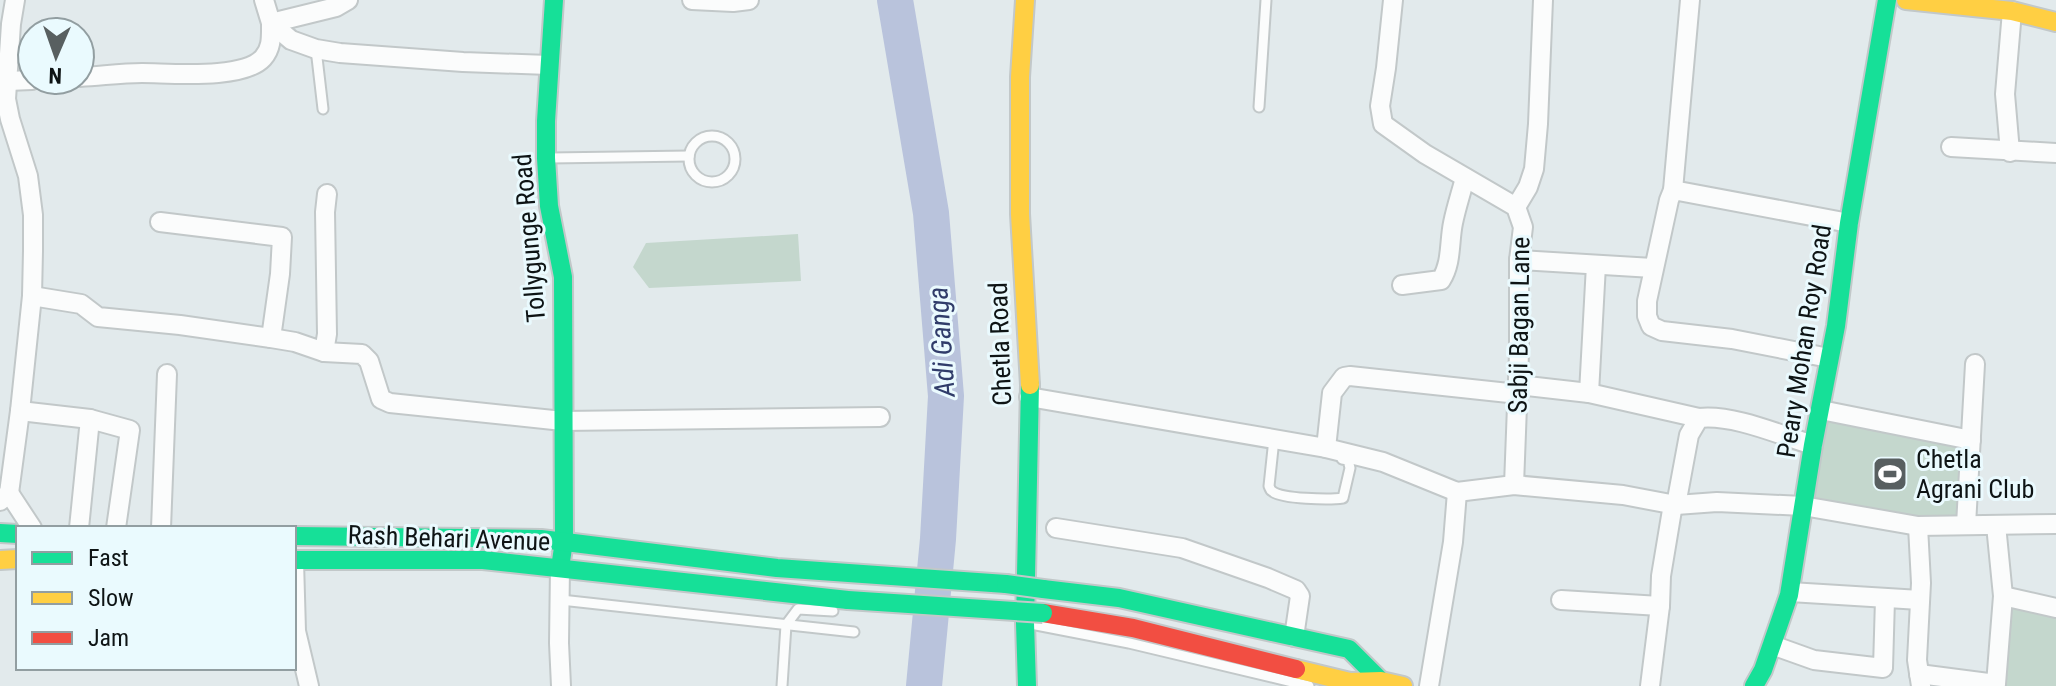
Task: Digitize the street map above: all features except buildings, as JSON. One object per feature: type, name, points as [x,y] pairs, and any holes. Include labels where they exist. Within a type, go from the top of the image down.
[{"type":"main road","name":"Tollygunge Road","points":[[554,0],[546,158],[549,206],[563,277],[564,541],[560,568]]},
{"type":"main road","name":"Chetla Road","points":[[1025,0],[1020,77],[1020,214],[1030,369],[1017,622],[1027,686]]},
{"type":"main road","name":"Peary Mohan Roy Road","points":[[1754,686],[1763,670],[1790,592],[1887,0]]},
{"type":"main road","points":[[1906,0],[2049,14]]},
{"type":"main road","points":[[296,536],[541,539],[777,568],[1006,584],[1119,598],[1349,649],[1376,684]]},
{"type":"main road","name":"Rash Behari Avenue","points":[[296,560],[483,560],[603,572],[845,606],[1043,613],[1133,628],[1350,682],[1403,686]]},
{"type":"street","points":[[15,0],[6,99],[28,176],[33,215],[32,296],[20,411],[4,497],[30,526]]},
{"type":"street","points":[[96,76],[225,72],[248,68],[261,60],[271,47],[271,23],[264,0]]},
{"type":"street","points":[[271,23],[336,7],[348,0]]},
{"type":"street","points":[[692,0],[749,0]]},
{"type":"street","name":"Sabji Bagan Lane","points":[[1393,0],[1380,106],[1383,124],[1425,154],[1516,207],[1523,227],[1519,260],[1514,485]]},
{"type":"street","points":[[1516,207],[1534,169],[1543,0]]},
{"type":"street","points":[[1690,0],[1673,190],[1653,268],[1647,316],[1651,326],[1662,331],[1732,339],[1829,358]]},
{"type":"street","points":[[2000,7],[2010,152]]},
{"type":"street","points":[[271,23],[291,40],[340,53],[549,65]]},
{"type":"street","points":[[8,81],[16,81]]},
{"type":"street","points":[[1951,147],[2056,153]]},
{"type":"street","points":[[1402,285],[1443,278],[1448,267],[1453,224],[1465,178]]},
{"type":"street","points":[[1673,190],[1849,223]]},
{"type":"street","points":[[324,352],[327,334],[327,194]]},
{"type":"street","points":[[160,222],[282,237],[271,338]]},
{"type":"street","points":[[1519,260],[1653,268]]},
{"type":"street","points":[[1589,393],[1596,265]]},
{"type":"street","points":[[32,296],[81,304],[98,317],[180,325],[295,342],[324,352],[362,354],[369,361],[381,399],[390,403],[563,421],[880,417]]},
{"type":"street","points":[[1966,525],[1975,364]]},
{"type":"street","points":[[161,526],[167,374]]},
{"type":"street","points":[[1326,448],[1332,393],[1344,377],[1350,376],[1589,393],[1699,418],[1715,416],[1813,445]]},
{"type":"street","points":[[1029,397],[1274,443],[1326,448],[1383,462],[1457,492],[1514,485],[1623,495],[1674,505],[1717,502],[1803,506],[1918,526],[2056,524]]},
{"type":"street","points":[[1821,410],[1971,440]]},
{"type":"street","points":[[20,411],[90,419],[130,430],[116,526]]},
{"type":"street","points":[[1650,686],[1661,576],[1689,435],[1699,418]]},
{"type":"street","points":[[79,526],[90,419]]},
{"type":"street","points":[[1429,686],[1453,542],[1457,492]]},
{"type":"street","points":[[1918,526],[1920,600],[1917,660],[1920,680],[1996,684],[2003,596],[1996,525]]},
{"type":"street","points":[[1056,528],[1182,548],[1296,590],[1300,596],[1294,637]]},
{"type":"street","points":[[560,568],[561,686]]},
{"type":"street","points":[[1790,592],[1920,600]]},
{"type":"street","points":[[2003,596],[2056,608]]},
{"type":"street","points":[[1772,645],[1814,660],[1883,668],[1885,599]]},
{"type":"street","points":[[1561,600],[1660,606]]},
{"type":"street","points":[[296,631],[309,686]]},
{"type":"lane","points":[[1259,107],[1266,0]]},
{"type":"lane","points":[[316,49],[323,109]]},
{"type":"lane","points":[[718,136],[730,145],[735,160],[724,178],[710,181],[697,176],[692,170],[689,156],[696,142],[718,136]]},
{"type":"lane","points":[[546,158],[689,156]]},
{"type":"lane","points":[[1274,443],[1348,460],[1350,468],[1343,498],[1289,496],[1273,492],[1269,486],[1274,443]]},
{"type":"lane","points":[[561,600],[854,632]]},
{"type":"lane","points":[[782,686],[786,625],[798,609],[845,606]]},
{"type":"lane","points":[[1017,622],[1158,650],[1309,686]]},
{"type":"green space","points":[[798,234],[801,281],[649,288],[633,267],[646,243]]},
{"type":"green space","name":"Chetla Agrani Club","points":[[1826,417],[1967,445],[1963,521],[1916,521],[1808,503]]},
{"type":"green space","points":[[2007,605],[2056,615],[2056,686],[2006,686]]},
{"type":"waterway","name":"Adi Ganga","points":[[895,0],[931,213],[946,396],[938,539],[924,686]]},
{"type":"traffic: fast","points":[[554,0],[546,158],[549,206],[563,277],[564,541],[560,568]]},
{"type":"traffic: fast","points":[[1754,686],[1763,670],[1789,595],[1836,326],[1849,223],[1887,0]]},
{"type":"traffic: fast","points":[[1027,686],[1025,623],[1030,385]]},
{"type":"traffic: fast","points":[[0,533],[16,534]]},
{"type":"traffic: fast","points":[[296,536],[541,539],[777,568],[1006,584]]},
{"type":"traffic: fast","points":[[296,560],[483,560],[848,600]]},
{"type":"traffic: fast","points":[[1006,584],[1043,589]]},
{"type":"traffic: fast","points":[[1043,589],[1119,598],[1349,649],[1381,681]]},
{"type":"traffic: fast","points":[[848,600],[1043,613]]},
{"type":"traffic: slow","points":[[1025,0],[1020,77],[1020,214],[1030,385]]},
{"type":"traffic: slow","points":[[1906,0],[2012,11],[2056,22]]},
{"type":"traffic: slow","points":[[0,560],[16,559]]},
{"type":"traffic: slow","points":[[1296,669],[1350,682],[1381,681],[1403,686]]},
{"type":"traffic: jam","points":[[1043,613],[1133,628],[1296,669]]},
{"type":"place","name":"Chetla Agrani Club","points":[[1890,474]]}]
